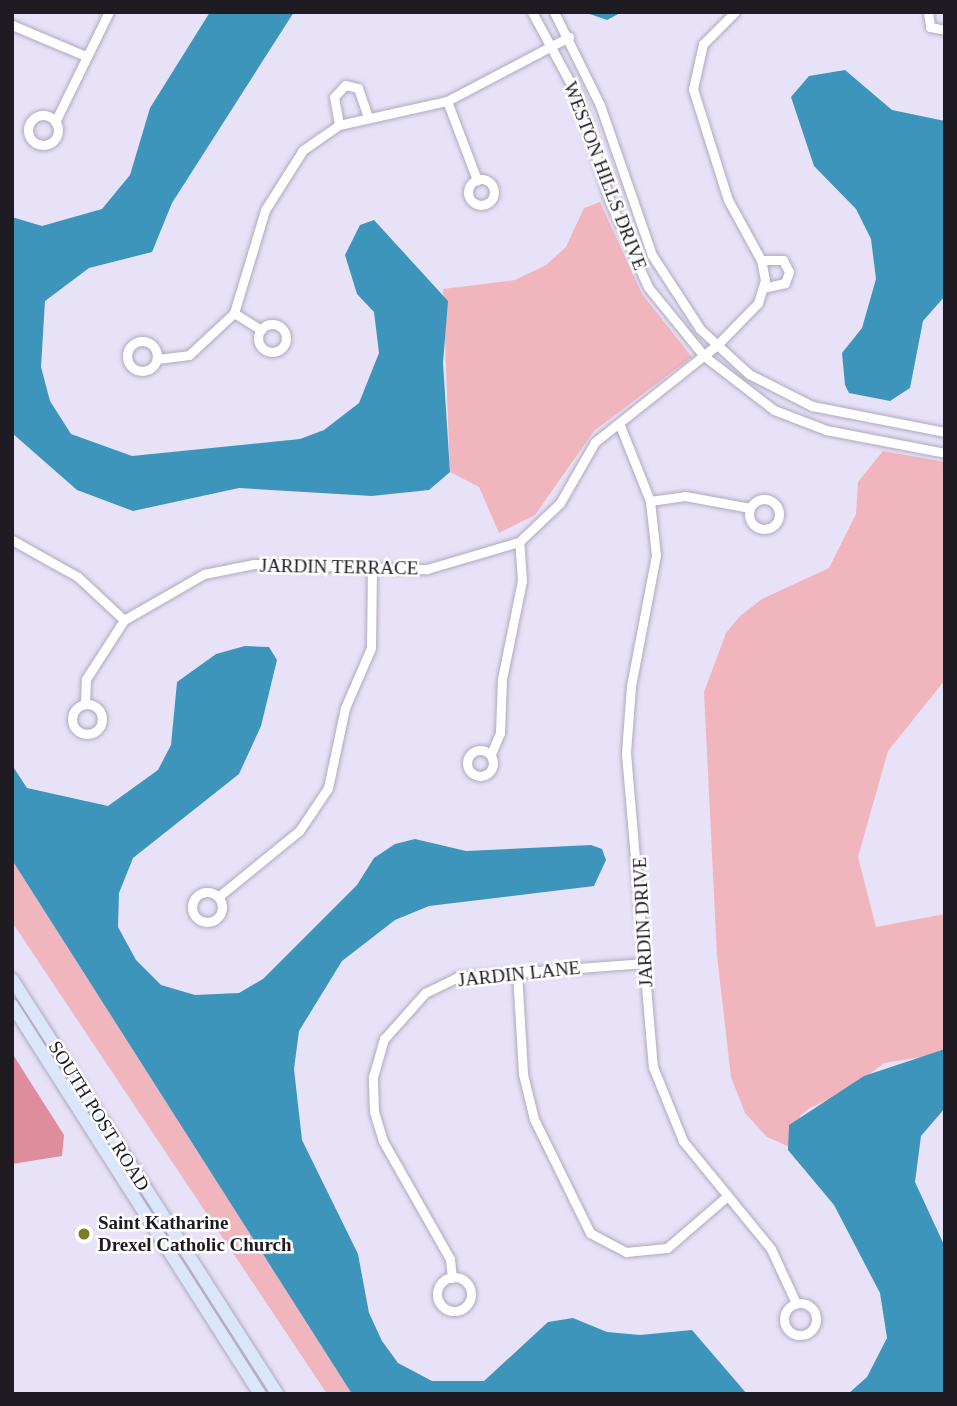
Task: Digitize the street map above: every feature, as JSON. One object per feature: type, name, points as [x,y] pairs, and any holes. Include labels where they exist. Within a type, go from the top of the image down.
[{"type":"street","points":[[55,122],[69,102],[83,55],[109,12]]},
{"type":"street","name":"WESTON HILLS DRIVE","points":[[532,12],[578,97],[610,202],[648,287],[704,356],[774,410],[825,430],[945,453]]},
{"type":"street","name":"WESTON HILLS DRIVE","points":[[554,12],[569,37],[652,256],[671,291],[717,345],[749,374],[812,406],[945,432]]},
{"type":"street","points":[[735,12],[703,44],[693,89],[728,200],[761,260],[764,288]]},
{"type":"street","points":[[928,12],[930,27],[945,30]]},
{"type":"street","points":[[12,25],[83,55]]},
{"type":"street","points":[[157,359],[188,355],[234,313],[281,178],[303,150],[339,125],[447,101],[569,37]]},
{"type":"street","points":[[339,125],[334,97],[345,85],[358,88],[368,117]]},
{"type":"street","points":[[447,101],[477,180]]},
{"type":"street","name":"JARDIN TERRACE","points":[[85,704],[86,679],[124,620],[176,586],[234,566],[372,571],[427,569],[519,542],[560,503],[581,460],[619,423],[717,345],[764,288],[785,283],[789,272],[783,260],[761,260]]},
{"type":"street","points":[[234,313],[261,330]]},
{"type":"street","name":"JARDIN DRIVE","points":[[619,423],[650,501],[656,555],[631,686],[626,753],[657,1079],[683,1141],[777,1259],[796,1303]]},
{"type":"street","points":[[650,501],[685,496],[750,508]]},
{"type":"street","points":[[12,540],[78,577],[124,620]]},
{"type":"street","points":[[491,754],[500,733],[504,668],[522,581],[519,542]]},
{"type":"street","points":[[218,897],[299,831],[328,788],[345,708],[372,648],[372,571]]},
{"type":"street","name":"JARDIN LANE","points":[[452,1278],[450,1259],[383,1141],[373,1077],[384,1039],[425,993],[458,977],[644,963]]},
{"type":"street","points":[[517,972],[523,1074],[540,1139],[590,1233],[626,1252],[667,1248],[726,1197]]},
{"type":"street","name":"SOUTH POST ROAD","points":[[12,979],[277,1394]]},
{"type":"street","name":"SOUTH POST ROAD","points":[[12,1005],[127,1192],[260,1394]]},
{"type":"street","points":[[127,1192],[142,1183]]},
{"type":"shaded area","points":[[600,202],[642,294],[692,357],[594,431],[535,515],[499,533],[479,487],[450,472],[443,289],[515,280],[546,265],[566,247],[584,208]]},
{"type":"shaded area","points":[[883,451],[945,462],[945,680],[888,751],[858,857],[876,927],[945,914],[945,1053],[884,1063],[849,1090],[810,1108],[800,1116],[794,1149],[767,1137],[745,1113],[731,1077],[717,956],[704,692],[726,633],[740,616],[762,599],[829,568],[856,514],[858,482]]},
{"type":"shaded area","points":[[12,860],[352,1394],[327,1394],[12,922]]},
{"type":"shaded area","points":[[12,1053],[64,1135],[62,1156],[12,1164]]},
{"type":"water","points":[[210,12],[294,12],[172,203],[152,252],[89,268],[45,301],[41,367],[50,401],[71,434],[132,456],[300,439],[324,430],[359,403],[379,353],[374,312],[357,294],[345,255],[360,225],[374,220],[448,301],[443,363],[450,472],[429,490],[372,496],[239,488],[133,511],[77,490],[12,433],[12,217],[42,226],[102,209],[130,175],[150,108]]},
{"type":"water","points":[[584,12],[622,12],[607,20]]},
{"type":"water","points":[[845,70],[892,110],[945,121],[945,296],[923,321],[910,388],[890,401],[849,393],[845,385],[842,353],[862,328],[876,279],[871,239],[856,209],[814,166],[791,97],[809,76]]},
{"type":"water","points":[[245,646],[269,647],[277,660],[261,726],[239,774],[133,858],[119,893],[118,927],[136,960],[161,985],[195,995],[239,993],[263,979],[357,885],[374,858],[395,844],[415,839],[466,851],[591,845],[602,849],[606,860],[594,886],[429,906],[395,920],[342,961],[299,1031],[294,1069],[302,1140],[358,1254],[369,1313],[382,1341],[398,1363],[432,1381],[484,1381],[548,1322],[573,1318],[607,1332],[640,1335],[692,1330],[747,1394],[352,1394],[12,860],[12,765],[27,788],[108,806],[158,770],[171,745],[177,682],[216,654]]},
{"type":"water","points":[[945,1049],[945,1108],[921,1136],[915,1182],[945,1247],[945,1394],[848,1394],[867,1377],[887,1338],[880,1293],[834,1205],[788,1150],[789,1125],[864,1076]]},
{"type":"place","name":"Saint Katharine Drexel Catholic Church","points":[[84,1234]]}]
